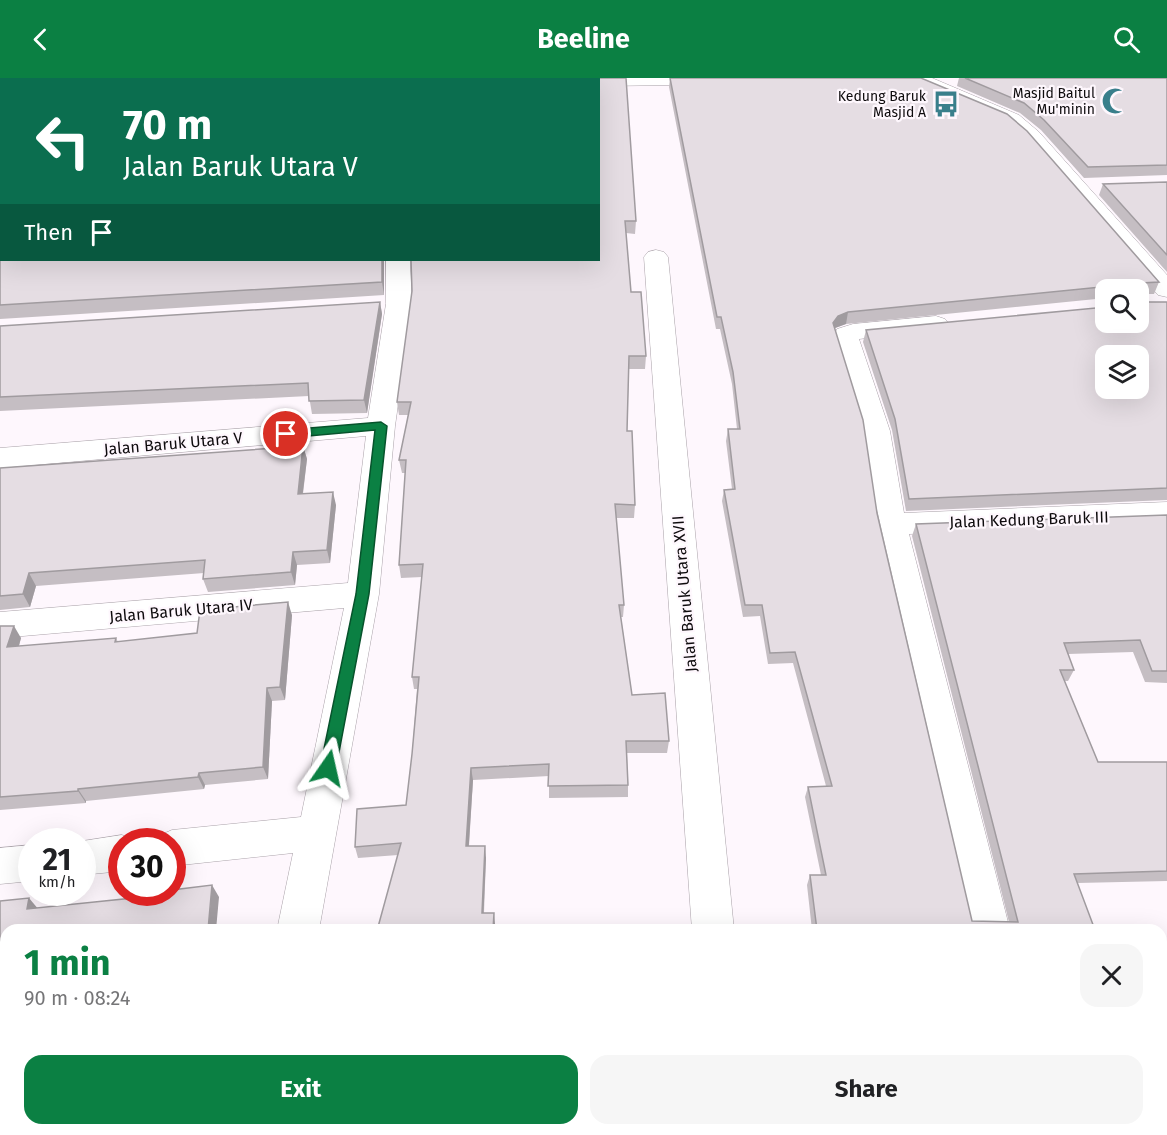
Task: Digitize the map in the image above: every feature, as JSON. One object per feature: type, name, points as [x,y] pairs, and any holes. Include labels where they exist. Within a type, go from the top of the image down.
[{"type":"street","points":[[600,80],[764,78]]},
{"type":"street","points":[[916,78],[1012,119],[1032,136],[1076,187],[1161,299]]},
{"type":"street","points":[[940,78],[964,79]]},
{"type":"street","points":[[1076,187],[1099,187]]},
{"type":"street","name":"Jalan Baruk Utara XVII","points":[[656,257],[712,924]]},
{"type":"street","points":[[299,924],[363,594],[381,426],[387,305],[398,261]]},
{"type":"street","points":[[956,322],[846,334],[846,338],[876,430],[891,524],[988,924]]},
{"type":"street","name":"Jalan Baruk Utara V","points":[[0,458],[381,426]]},
{"type":"street","name":"Jalan Kedung Baruk III","points":[[891,524],[1167,513]]},
{"type":"street","name":"Jalan Baruk Utara IV","points":[[0,625],[363,594]]},
{"type":"street","points":[[186,847],[315,833]]},
{"type":"street","points":[[0,866],[18,864]]},
{"type":"building","points":[[600,78],[626,78],[636,221],[625,221],[631,292],[641,292],[646,356],[629,356],[627,431],[632,431],[635,505],[615,504],[624,605],[619,605],[632,695],[665,693],[669,741],[626,741],[628,785],[548,786],[549,764],[471,768],[466,846],[485,846],[482,913],[494,913],[493,924],[379,924],[401,843],[355,847],[357,809],[406,805],[412,754],[419,677],[412,677],[423,564],[399,565],[406,460],[399,460],[411,402],[397,402],[412,291],[411,261],[600,261]]},
{"type":"building","points":[[670,78],[921,78],[1007,114],[1027,131],[1159,282],[1149,283],[1149,279],[1095,279],[1095,288],[848,312],[838,316],[833,323],[863,420],[877,513],[972,921],[1018,922],[916,524],[1167,515],[1167,671],[1152,671],[1140,640],[1064,643],[1074,670],[1060,670],[1098,762],[1167,762],[1167,871],[1074,874],[1093,924],[816,924],[810,875],[826,875],[808,787],[832,786],[795,652],[770,653],[762,605],[745,605],[724,490],[735,489],[728,429],[740,429],[733,372],[721,317],[717,317]]},
{"type":"building","points":[[965,78],[1167,78],[1167,165],[1088,167],[1044,120],[1024,103]]},
{"type":"building","points":[[1167,182],[1167,255],[1103,184]]},
{"type":"building","points":[[0,261],[382,261],[382,282],[0,305]]},
{"type":"building","points":[[380,302],[364,400],[309,401],[308,383],[0,397],[0,326]]},
{"type":"building","points":[[1149,302],[1167,302],[1167,488],[909,499],[895,419],[866,330],[1095,308],[1095,333],[1149,333]]},
{"type":"building","points":[[303,446],[298,494],[333,492],[327,550],[293,552],[291,572],[203,579],[205,560],[29,573],[23,594],[0,596],[0,468]]},
{"type":"building","points":[[288,602],[280,687],[267,688],[263,767],[199,773],[198,777],[78,789],[78,791],[0,797],[0,626],[14,626],[7,647],[116,638],[115,642],[197,633],[200,610]]},
{"type":"building","points":[[212,885],[209,924],[0,924],[0,901],[18,899],[18,906],[28,906],[27,909],[96,906],[96,902],[108,901],[108,906],[186,906],[186,888]]},
{"type":"place","name":"Masjid Baitul Mu'minin","points":[[1115,101]]},
{"type":"place","name":"Kedung Baruk Masjid A","points":[[946,104]]},
{"type":"route","points":[[286,434],[381,426],[363,594],[328,768]]}]
